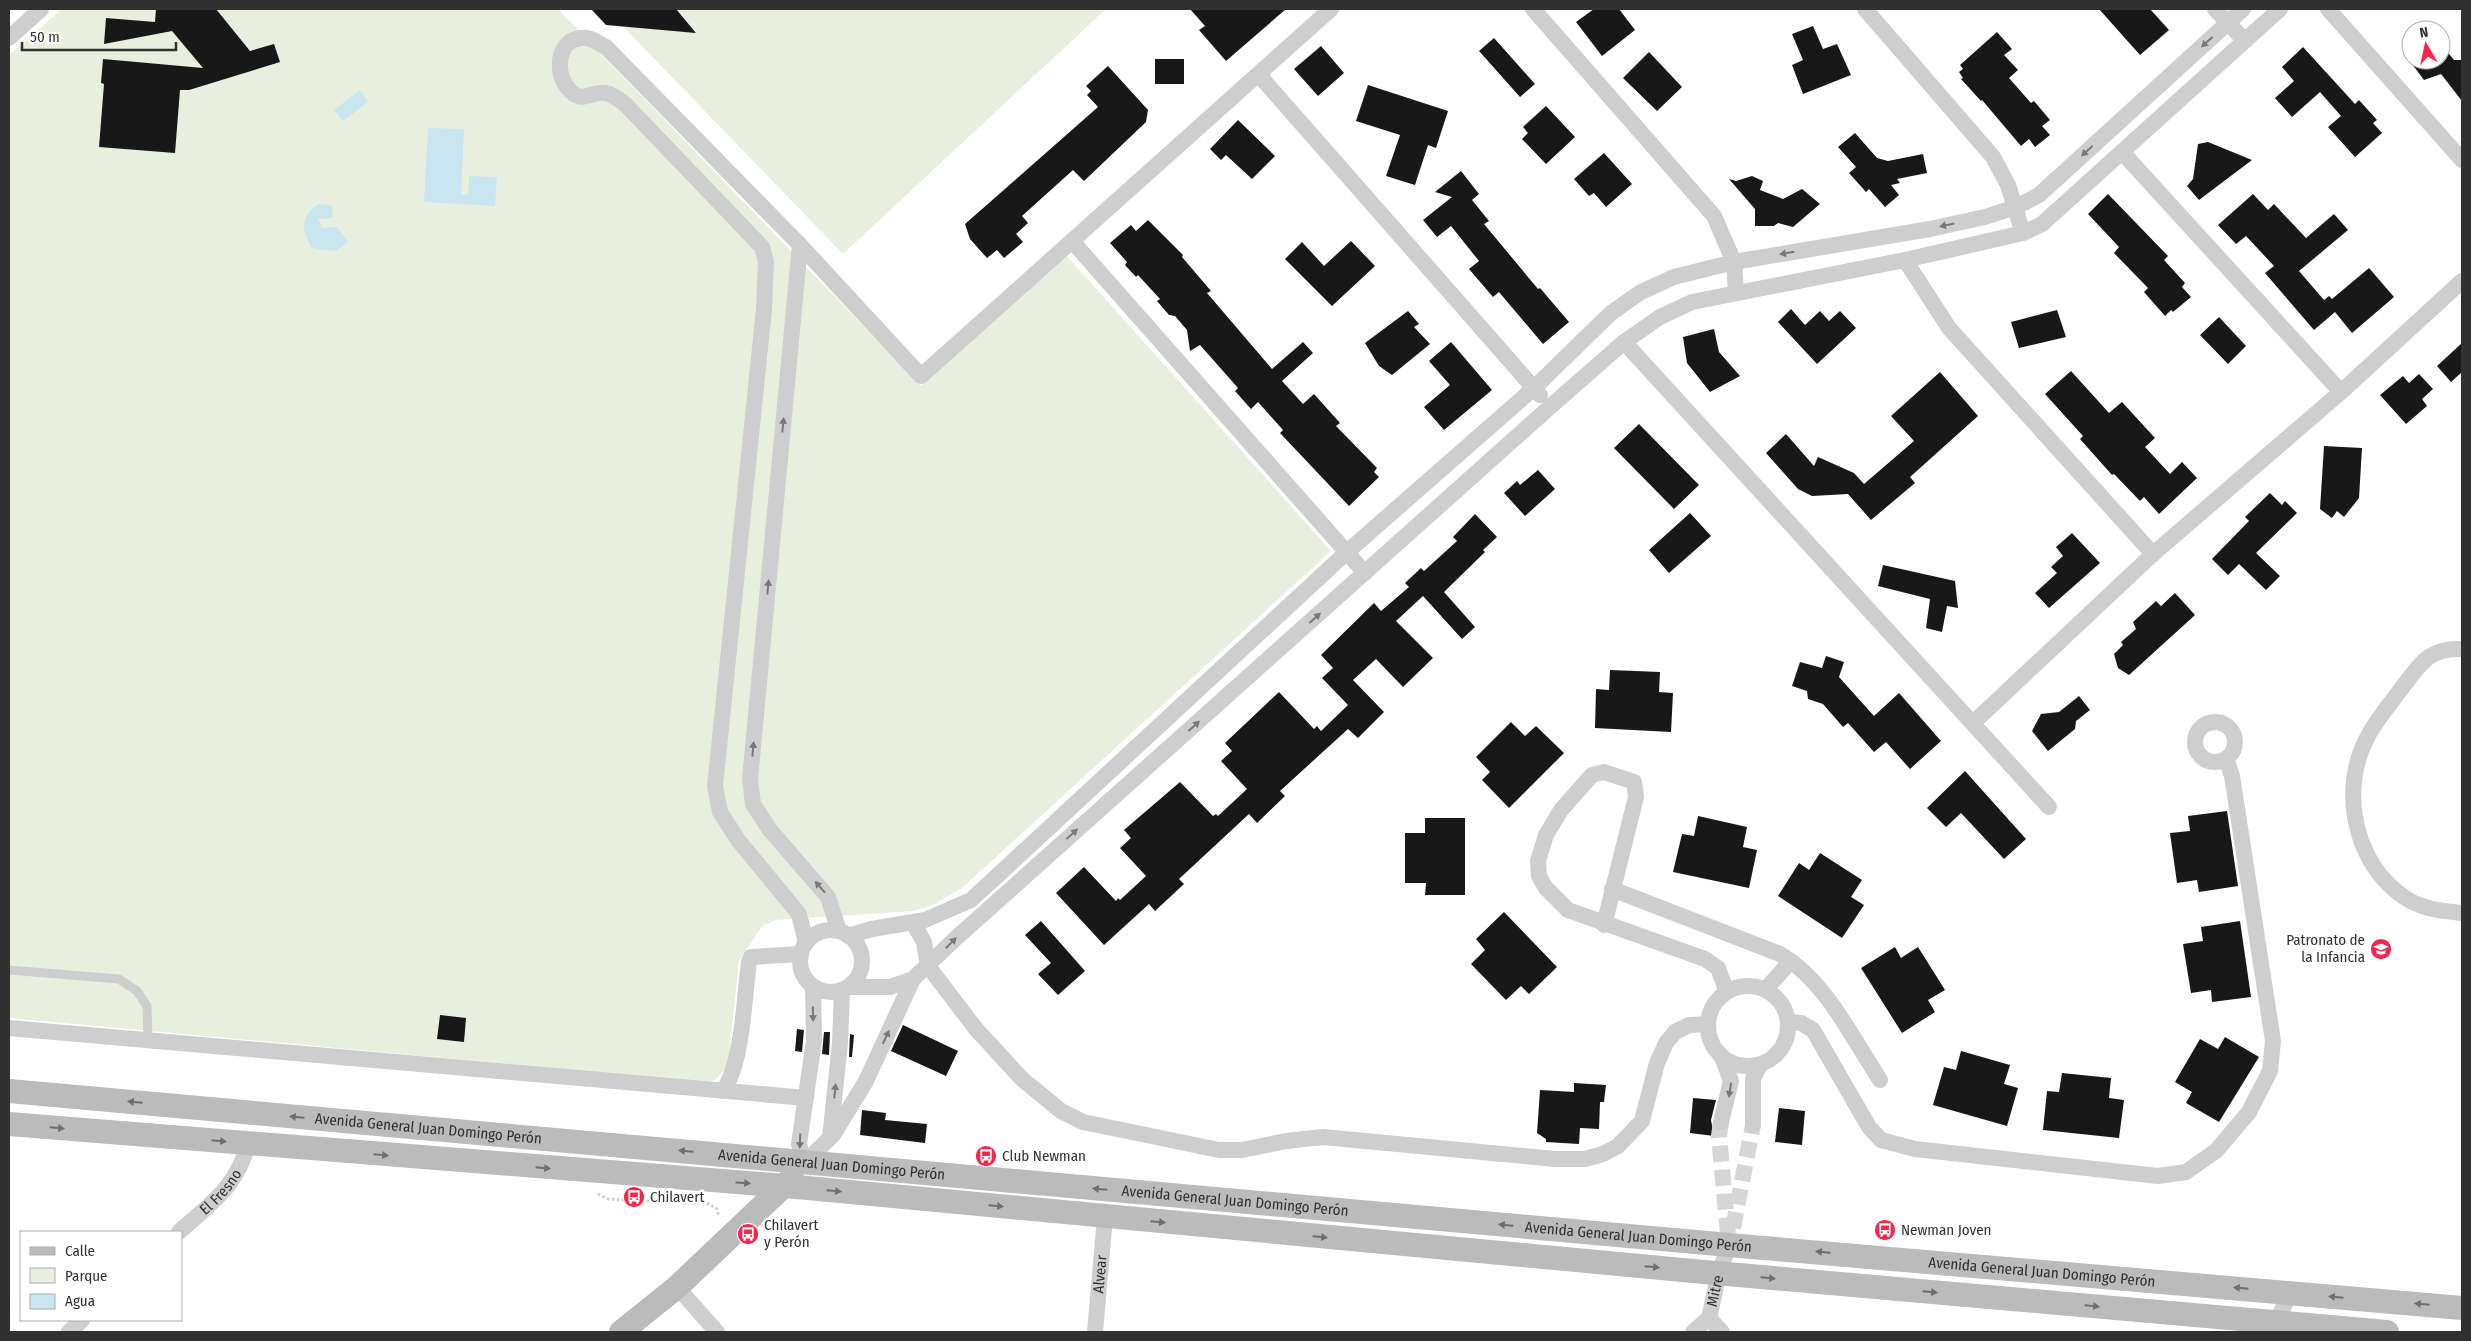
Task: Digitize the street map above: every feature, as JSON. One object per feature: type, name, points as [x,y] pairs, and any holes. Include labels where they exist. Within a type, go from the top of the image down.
[{"type":"main road","name":"Avenida General Juan Domingo Perón","points":[[9,1091],[1729,1245],[2462,1308]]},
{"type":"main road","name":"Avenida General Juan Domingo Perón","points":[[9,1124],[786,1186],[1719,1273],[2270,1327],[2387,1332]]},
{"type":"main road","points":[[621,1332],[676,1287],[786,1186],[804,1163]]},
{"type":"street","points":[[9,38],[41,9]]},
{"type":"street","points":[[1331,9],[921,376],[800,244],[606,47],[591,38],[580,38],[573,40],[563,49],[559,66],[560,76],[574,95],[582,98],[602,93],[613,95],[625,104],[762,247],[766,262],[764,309],[715,786],[720,812],[738,840],[798,914],[803,949],[802,973],[813,987],[827,992],[845,988],[890,988],[913,979],[955,939],[1550,406],[1624,342],[1660,317],[1692,302],[1905,260],[2024,233],[2042,224],[2280,9]]},
{"type":"street","points":[[1533,9],[1714,216],[1734,262],[1736,293]]},
{"type":"street","points":[[1865,9],[1993,157],[2008,185],[2024,233]]},
{"type":"street","points":[[2215,9],[2245,41]]},
{"type":"street","points":[[723,1091],[731,1080],[736,1061],[751,957],[803,949],[821,932],[843,934],[925,920],[971,900],[1347,552],[1534,388],[1611,313],[1641,292],[1674,277],[1734,262],[1930,229],[1985,217],[2016,207],[2040,195],[2243,9]]},
{"type":"street","points":[[2328,9],[2462,160]]},
{"type":"street","points":[[1259,75],[1550,406]]},
{"type":"street","points":[[2122,152],[2340,392]]},
{"type":"street","points":[[1072,241],[1365,573]]},
{"type":"street","points":[[800,244],[750,779],[754,804],[770,830],[828,897],[843,934],[860,951],[862,961],[860,971],[845,988],[830,1138]]},
{"type":"street","points":[[1905,260],[1949,328],[2153,554]]},
{"type":"street","points":[[1973,723],[2153,554],[2340,392],[2462,281]]},
{"type":"street","points":[[1624,342],[2049,807]]},
{"type":"street","points":[[2462,650],[2443,650],[2427,656],[2371,728],[2360,754],[2352,785],[2354,818],[2364,849],[2380,876],[2405,897],[2432,909],[2462,913]]},
{"type":"street","points":[[1788,1022],[1801,1023],[1813,1030],[1869,1127],[1881,1140],[1914,1149],[2148,1175],[2158,1176],[2186,1172],[2216,1151],[2249,1112],[2270,1071],[2273,1041],[2232,776],[2226,760]]},
{"type":"street","points":[[1604,924],[1636,797],[1634,782],[1604,772],[1592,776],[1561,810],[1546,835],[1538,861],[1539,876],[1546,888],[1568,910],[1604,924],[1706,959],[1718,968],[1727,992]]},
{"type":"street","points":[[1612,889],[1761,947],[1791,961],[1808,974],[1826,997],[1880,1080]]},
{"type":"street","points":[[913,923],[924,942],[928,966],[976,1030],[1022,1078],[1061,1112],[1083,1122],[1219,1150],[1242,1150],[1286,1140],[1323,1138],[1555,1159],[1585,1159],[1603,1154],[1618,1146],[1642,1121],[1657,1063],[1666,1043],[1675,1032],[1689,1025],[1708,1024]]},
{"type":"street","points":[[1764,990],[1791,961]]},
{"type":"street","points":[[813,987],[814,1041],[798,1144],[804,1163],[830,1138],[866,1081],[913,979]]},
{"type":"street","points":[[1751,986],[1764,990],[1776,998],[1784,1009],[1788,1022],[1787,1036],[1782,1048],[1772,1058],[1760,1064],[1746,1066],[1734,1064],[1722,1057],[1714,1048],[1709,1036],[1708,1024],[1714,1006],[1727,992],[1738,987],[1751,986]]},
{"type":"street","points":[[9,1028],[806,1098]]},
{"type":"street","points":[[1721,1122],[1731,1081],[1722,1057]]},
{"type":"street","points":[[1753,1125],[1753,1079],[1760,1064]]},
{"type":"street","name":"El Fresno","points":[[180,1231],[225,1191],[242,1165],[248,1144]]},
{"type":"street","name":"Alvear","points":[[1095,1332],[1105,1217]]},
{"type":"street","name":"Mitre","points":[[1693,1332],[1709,1318],[1719,1273],[1729,1245]]},
{"type":"street","points":[[676,1287],[717,1332]]},
{"type":"street","points":[[2270,1327],[2290,1293]]},
{"type":"street","points":[[1709,1318],[1722,1332]]},
{"type":"street","points":[[68,1332],[81,1321]]},
{"type":"lane","points":[[9,970],[119,979],[137,991],[147,1006],[148,1040]]},
{"type":"path","points":[[592,1191],[608,1199],[709,1204],[717,1209],[720,1218],[716,1223]]},
{"type":"green space","points":[[62,9],[558,9],[921,386],[1066,255],[1331,551],[962,888],[935,904],[914,911],[776,920],[762,926],[739,961],[728,1066],[715,1080],[705,1082],[9,1018],[9,55]]},
{"type":"green space","points":[[606,9],[1106,9],[843,254]]},
{"type":"water","points":[[360,90],[368,102],[343,121],[334,110]]},
{"type":"water","points":[[428,128],[464,129],[461,195],[468,195],[469,176],[497,177],[495,206],[424,202]]},
{"type":"water","points":[[318,204],[332,205],[333,218],[318,219],[322,228],[337,227],[348,242],[336,251],[312,248],[308,241],[304,230],[305,219]]},
{"type":"building","points":[[156,9],[216,9],[250,51],[274,44],[280,62],[189,90],[180,90],[175,153],[99,147],[104,84],[101,83],[103,59],[203,68],[172,31],[104,44],[106,18],[155,22]]},
{"type":"building","points":[[591,9],[676,9],[696,33],[606,25]]},
{"type":"building","points":[[1190,9],[1286,9],[1226,61],[1199,30],[1205,26]]},
{"type":"building","points":[[1594,9],[1619,9],[1635,30],[1602,56],[1576,22]]},
{"type":"building","points":[[2099,9],[2150,9],[2169,30],[2140,55]]},
{"type":"building","points":[[1813,26],[1823,49],[1837,44],[1851,75],[1803,94],[1792,65],[1803,60],[1792,34]]},
{"type":"building","points":[[1997,32],[2012,49],[2004,55],[2018,70],[2009,78],[2031,103],[2034,101],[2050,120],[2042,126],[2050,135],[2035,147],[2029,139],[2021,146],[1982,100],[1961,79],[1963,78],[1959,72],[1963,69],[1960,65]]},
{"type":"building","points":[[1494,38],[1535,84],[1520,97],[1479,51]]},
{"type":"building","points":[[1321,46],[1344,73],[1318,96],[1294,69]]},
{"type":"building","points":[[2303,47],[2355,104],[2359,100],[2377,120],[2373,123],[2382,133],[2355,157],[2328,127],[2341,116],[2320,92],[2292,117],[2275,98],[2294,81],[2282,67]]},
{"type":"building","points":[[1649,52],[1682,87],[1657,111],[1623,78]]},
{"type":"building","points":[[2451,56],[2454,60],[2462,60],[2462,101],[2441,74],[2424,80],[2416,70],[2451,70]]},
{"type":"building","points":[[1155,59],[1184,59],[1184,84],[1155,84]]},
{"type":"building","points":[[1108,66],[1148,110],[1146,122],[1084,181],[1073,170],[1022,216],[1028,223],[1016,234],[1023,242],[1004,258],[997,250],[987,258],[970,239],[965,224],[1098,107],[1087,95],[1091,91],[1086,86]]},
{"type":"building","points":[[1368,85],[1448,111],[1436,148],[1428,145],[1415,185],[1386,176],[1400,135],[1356,121]]},
{"type":"building","points":[[1546,106],[1575,137],[1546,164],[1522,139],[1528,133],[1523,127]]},
{"type":"building","points":[[1238,120],[1275,156],[1252,179],[1226,155],[1221,160],[1210,149]]},
{"type":"building","points":[[1855,133],[1877,158],[1888,161],[1923,154],[1927,173],[1897,179],[1900,183],[1891,185],[1899,195],[1885,207],[1869,189],[1866,192],[1849,173],[1856,167],[1838,147]]},
{"type":"building","points":[[2208,142],[2252,160],[2199,200],[2187,186],[2193,179],[2198,144]]},
{"type":"building","points":[[1604,153],[1632,184],[1606,207],[1594,193],[1589,196],[1574,179]]},
{"type":"building","points":[[1461,171],[1479,194],[1472,200],[1489,221],[1484,224],[1538,289],[1540,288],[1569,322],[1543,344],[1499,292],[1493,297],[1469,269],[1479,261],[1451,226],[1437,237],[1423,220],[1452,197],[1435,192]]},
{"type":"building","points":[[1752,176],[1763,181],[1760,190],[1783,199],[1802,189],[1820,204],[1793,227],[1778,223],[1774,226],[1755,226],[1755,209],[1729,179],[1736,181]]},
{"type":"building","points":[[2108,194],[2168,256],[2164,260],[2185,283],[2182,287],[2191,297],[2173,312],[2171,310],[2165,316],[2144,292],[2148,288],[2114,253],[2119,247],[2088,214]]},
{"type":"building","points":[[2253,194],[2268,210],[2274,204],[2306,238],[2334,214],[2348,230],[2299,271],[2324,300],[2329,296],[2332,299],[2369,268],[2394,297],[2352,333],[2335,312],[2314,330],[2265,273],[2274,266],[2246,236],[2236,244],[2218,225]]},
{"type":"building","points":[[1148,220],[1183,255],[1182,257],[1211,291],[1207,293],[1272,369],[1303,342],[1313,353],[1282,381],[1303,404],[1314,394],[1340,423],[1336,426],[1377,468],[1374,472],[1379,477],[1349,506],[1280,433],[1283,430],[1258,402],[1251,409],[1235,391],[1238,388],[1200,345],[1190,351],[1187,330],[1175,316],[1169,315],[1157,301],[1160,299],[1138,275],[1136,277],[1125,265],[1127,262],[1110,243],[1131,225],[1136,231]]},
{"type":"building","points":[[1351,241],[1375,266],[1332,306],[1285,259],[1302,242],[1324,266]]},
{"type":"building","points":[[1791,309],[1805,325],[1820,311],[1829,321],[1840,311],[1856,328],[1817,364],[1778,322]]},
{"type":"building","points":[[2057,310],[2066,337],[2019,348],[2011,322]]},
{"type":"building","points":[[1408,311],[1419,324],[1414,327],[1430,344],[1392,375],[1379,366],[1365,343]]},
{"type":"building","points":[[2219,317],[2246,346],[2228,364],[2200,335]]},
{"type":"building","points":[[1714,329],[1719,352],[1740,376],[1710,392],[1687,363],[1683,337]]},
{"type":"building","points":[[1451,342],[1492,390],[1444,430],[1424,407],[1450,385],[1429,361]]},
{"type":"building","points":[[2462,343],[2462,372],[2451,382],[2437,366]]},
{"type":"building","points":[[2071,371],[2109,413],[2122,402],[2155,438],[2145,447],[2170,474],[2182,462],[2197,478],[2159,514],[2144,497],[2140,501],[2114,474],[2112,475],[2080,439],[2083,436],[2045,394]]},
{"type":"building","points":[[1940,372],[1978,416],[1910,477],[1915,483],[1871,520],[1848,494],[1812,496],[1798,489],[1766,453],[1786,434],[1814,466],[1818,457],[1854,473],[1864,484],[1914,441],[1891,416]]},
{"type":"building","points":[[2419,374],[2433,389],[2422,399],[2427,406],[2406,424],[2380,395],[2403,376],[2409,383]]},
{"type":"building","points":[[1639,424],[1699,485],[1674,509],[1614,448]]},
{"type":"building","points":[[2324,446],[2362,448],[2359,498],[2344,517],[2337,511],[2332,518],[2320,509]]},
{"type":"building","points":[[1538,470],[1555,489],[1525,516],[1504,493],[1517,481],[1520,485]]},
{"type":"building","points":[[2270,493],[2282,505],[2285,501],[2297,513],[2256,553],[2280,576],[2266,590],[2239,564],[2228,575],[2212,559],[2249,521],[2245,517]]},
{"type":"building","points":[[1690,513],[1711,536],[1669,573],[1649,550]]},
{"type":"building","points":[[1475,514],[1497,537],[1483,550],[1485,552],[1444,592],[1475,627],[1462,639],[1423,596],[1396,621],[1433,658],[1403,687],[1376,659],[1353,680],[1384,712],[1358,738],[1348,729],[1280,791],[1285,796],[1257,823],[1249,814],[1179,879],[1184,884],[1155,911],[1149,904],[1104,945],[1056,893],[1084,867],[1116,901],[1118,898],[1120,900],[1146,876],[1120,848],[1131,838],[1124,830],[1180,782],[1213,816],[1216,814],[1218,816],[1247,789],[1221,761],[1232,751],[1225,743],[1279,692],[1314,729],[1317,726],[1321,731],[1348,705],[1322,678],[1333,668],[1321,655],[1374,603],[1381,611],[1409,587],[1405,583],[1421,568],[1424,571],[1457,541],[1453,537]]},
{"type":"building","points":[[2072,533],[2100,563],[2049,608],[2035,593],[2057,573],[2051,567],[2063,556],[2056,547]]},
{"type":"building","points":[[1883,565],[1955,581],[1958,608],[1947,606],[1942,632],[1926,628],[1930,599],[1878,586]]},
{"type":"building","points":[[2175,593],[2195,615],[2129,675],[2118,668],[2114,654],[2123,645],[2121,642],[2136,629],[2133,622],[2156,601],[2161,606]]},
{"type":"building","points":[[1826,656],[1844,662],[1839,677],[1874,716],[1899,693],[1941,741],[1910,769],[1886,742],[1874,752],[1848,723],[1843,727],[1823,704],[1808,699],[1807,691],[1792,686],[1800,662],[1822,668]]},
{"type":"building","points":[[1610,670],[1660,672],[1659,692],[1673,693],[1671,732],[1595,728],[1596,689],[1609,690]]},
{"type":"building","points":[[2079,696],[2090,710],[2076,721],[2075,729],[2048,751],[2032,731],[2041,714],[2059,712]]},
{"type":"building","points":[[1511,722],[1525,736],[1536,726],[1564,753],[1509,808],[1482,780],[1490,772],[1476,757]]},
{"type":"building","points":[[1965,771],[2026,839],[2004,859],[1961,813],[1946,827],[1927,808]]},
{"type":"building","points":[[2227,811],[2238,886],[2199,892],[2197,880],[2177,883],[2170,833],[2190,831],[2188,816]]},
{"type":"building","points":[[1698,816],[1747,827],[1743,847],[1757,850],[1749,888],[1673,872],[1682,834],[1694,836]]},
{"type":"building","points":[[1425,818],[1465,818],[1465,895],[1425,895],[1426,883],[1405,883],[1405,833],[1425,833]]},
{"type":"building","points":[[1820,853],[1862,880],[1851,897],[1864,905],[1842,938],[1778,896],[1799,863],[1809,870]]},
{"type":"building","points":[[1504,912],[1557,967],[1529,994],[1521,986],[1506,1000],[1471,964],[1485,950],[1476,939]]},
{"type":"building","points":[[1041,921],[1085,971],[1058,995],[1038,974],[1051,963],[1025,935]]},
{"type":"building","points":[[2240,921],[2251,997],[2212,1002],[2211,990],[2191,993],[2183,944],[2203,941],[2201,927]]},
{"type":"building","points":[[1895,947],[1901,958],[1918,947],[1945,990],[1928,1000],[1935,1012],[1902,1033],[1861,968]]},
{"type":"building","points":[[440,1015],[466,1018],[464,1042],[437,1039]]},
{"type":"building","points":[[903,1025],[958,1051],[946,1076],[891,1051]]},
{"type":"building","points":[[797,1029],[804,1030],[802,1052],[795,1051]]},
{"type":"building","points":[[824,1032],[830,1032],[829,1055],[822,1054]]},
{"type":"building","points":[[850,1034],[854,1035],[852,1057],[849,1057]]},
{"type":"building","points":[[2225,1037],[2259,1057],[2219,1122],[2186,1103],[2192,1092],[2175,1082],[2200,1039],[2218,1049]]},
{"type":"building","points":[[1961,1051],[2010,1065],[2004,1084],[2018,1088],[2007,1126],[1933,1105],[1944,1067],[1956,1070]]},
{"type":"building","points":[[2062,1073],[2111,1078],[2109,1098],[2124,1100],[2119,1138],[2043,1130],[2047,1091],[2059,1092]]},
{"type":"building","points":[[1574,1083],[1606,1085],[1604,1102],[1600,1102],[1599,1129],[1580,1128],[1579,1144],[1546,1142],[1546,1139],[1537,1133],[1540,1090],[1574,1092]]},
{"type":"building","points":[[1693,1098],[1716,1100],[1711,1120],[1714,1136],[1690,1133]]},
{"type":"building","points":[[1779,1108],[1805,1111],[1802,1145],[1775,1142]]},
{"type":"building","points":[[862,1110],[886,1113],[885,1120],[927,1124],[925,1143],[860,1135]]},
{"type":"tunnel","points":[[1721,1122],[1719,1136],[1729,1245]]},
{"type":"tunnel","points":[[1733,1228],[1753,1125]]},
{"type":"place","name":"Patronato de la Infancia","points":[[2381,949]]},
{"type":"place","name":"Club Newman","points":[[986,1156]]},
{"type":"place","name":"Chilavert","points":[[634,1197]]},
{"type":"place","name":"Newman Joven","points":[[1885,1230]]},
{"type":"place","name":"Chilavert y Perón","points":[[748,1234]]}]
